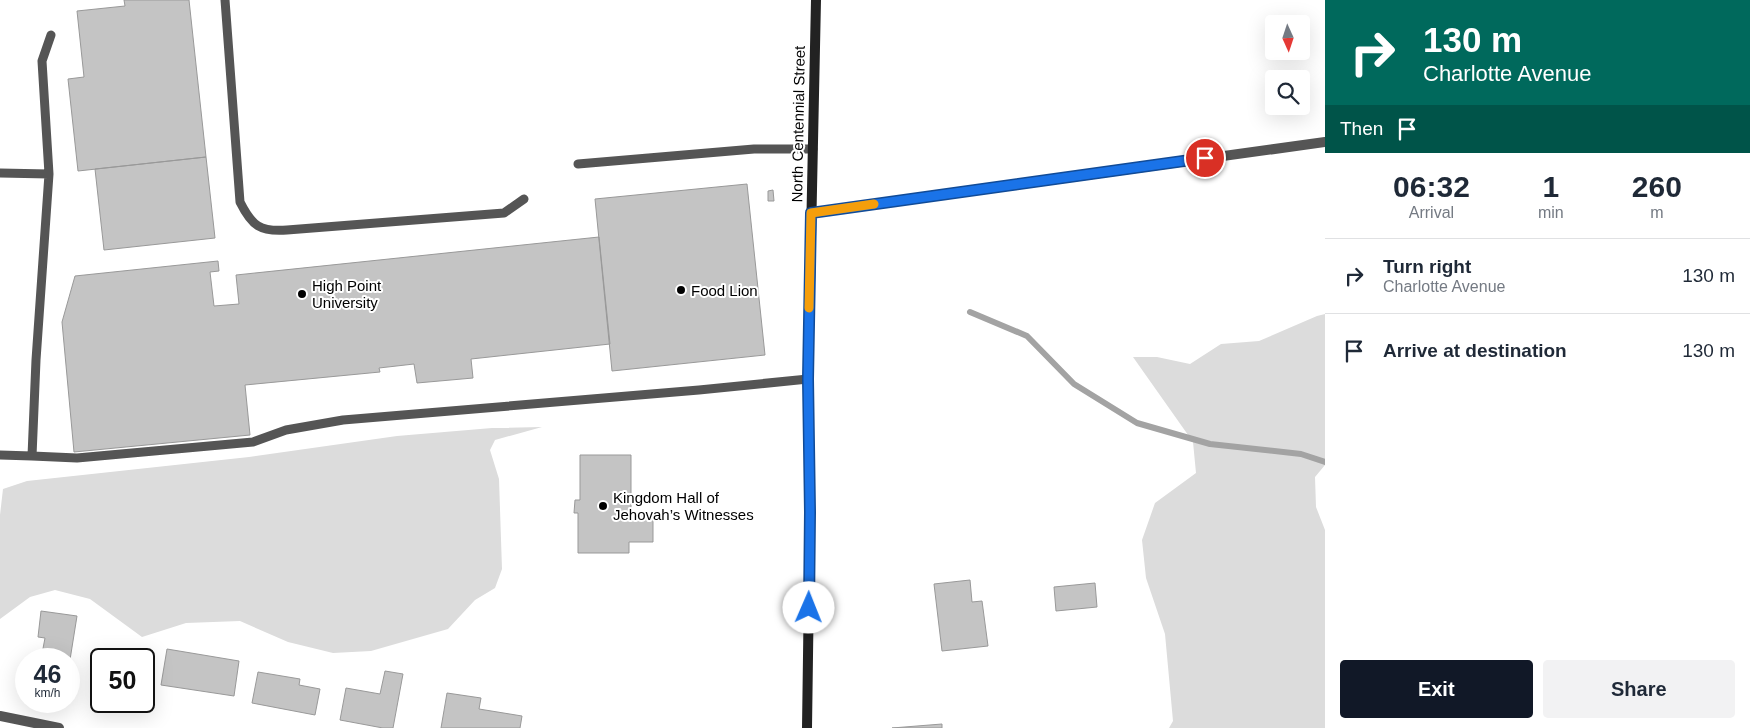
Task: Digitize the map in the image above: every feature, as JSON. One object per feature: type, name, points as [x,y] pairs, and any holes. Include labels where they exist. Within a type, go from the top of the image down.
[{"type":"main road","name":"North Centennial Street","points":[[807,728],[810,512],[808,379],[816,0]]},
{"type":"street","points":[[811,213],[1325,142]]},
{"type":"street","points":[[0,716],[59,728]]},
{"type":"lane","points":[[225,0],[240,202],[249,219],[257,226],[268,231],[504,213],[524,199]]},
{"type":"lane","points":[[32,456],[36,360],[49,174],[42,62],[51,35]]},
{"type":"lane","points":[[578,164],[754,149],[813,149]]},
{"type":"lane","points":[[0,173],[49,174]]},
{"type":"lane","points":[[0,455],[78,458],[253,442],[286,430],[343,420],[808,379]]},
{"type":"shaded area","points":[[1325,314],[1325,465],[1315,477],[1316,507],[1325,530],[1325,728],[1169,728],[1173,721],[1165,634],[1146,578],[1142,540],[1155,503],[1196,473],[1193,442],[1133,357],[1157,357],[1190,364],[1221,344],[1259,341]]},
{"type":"shaded area","points":[[542,427],[495,440],[490,450],[499,479],[502,569],[495,588],[475,600],[448,629],[371,651],[333,653],[288,642],[240,621],[186,623],[142,637],[90,599],[55,590],[30,597],[0,619],[0,515],[3,489],[27,481],[249,457],[397,436],[492,428]]},
{"type":"building","points":[[124,0],[189,0],[206,157],[78,171],[68,79],[84,77],[77,11],[125,6]]},
{"type":"building","points":[[206,157],[215,238],[104,250],[95,169]]},
{"type":"building","name":"Food Lion","points":[[747,184],[765,355],[612,371],[595,199]]},
{"type":"building","points":[[773,190],[774,201],[768,201],[768,191]]},
{"type":"building","points":[[599,237],[610,344],[471,359],[473,378],[417,383],[414,364],[379,368],[380,372],[245,385],[250,435],[74,452],[62,322],[75,276],[218,261],[219,271],[210,272],[214,306],[239,304],[236,275]]},
{"type":"building","name":"Kingdom Hall of Jehovah’s Witnesses","points":[[580,455],[631,455],[631,513],[653,513],[653,542],[629,542],[629,553],[578,553],[578,513],[574,513],[575,500],[580,500]]},
{"type":"building","points":[[970,580],[972,602],[982,601],[988,646],[942,651],[934,584]]},
{"type":"building","points":[[1095,583],[1097,607],[1056,611],[1054,587]]},
{"type":"building","points":[[41,611],[77,616],[72,648],[43,648],[45,638],[38,637]]},
{"type":"building","points":[[167,649],[239,661],[234,696],[161,685]]},
{"type":"building","points":[[385,671],[403,674],[393,728],[340,720],[346,688],[380,694]]},
{"type":"building","points":[[258,672],[300,679],[299,685],[320,689],[315,715],[252,703]]},
{"type":"building","points":[[447,693],[481,698],[479,709],[522,716],[520,728],[441,728]]},
{"type":"building","points":[[942,724],[942,728],[892,728]]},
{"type":"waterway","points":[[970,312],[1027,336],[1074,384],[1137,423],[1210,444],[1301,454],[1325,462]]},
{"type":"slow traffic","points":[[809,308],[811,213],[874,204]]},
{"type":"place","name":"Food Lion","points":[[681,290]]},
{"type":"place","name":"High Point University","points":[[302,294]]},
{"type":"place","name":"Kingdom Hall of Jehovah’s Witnesses","points":[[603,506]]},
{"type":"route","points":[[809,608],[808,379],[811,213],[1205,158]]}]
